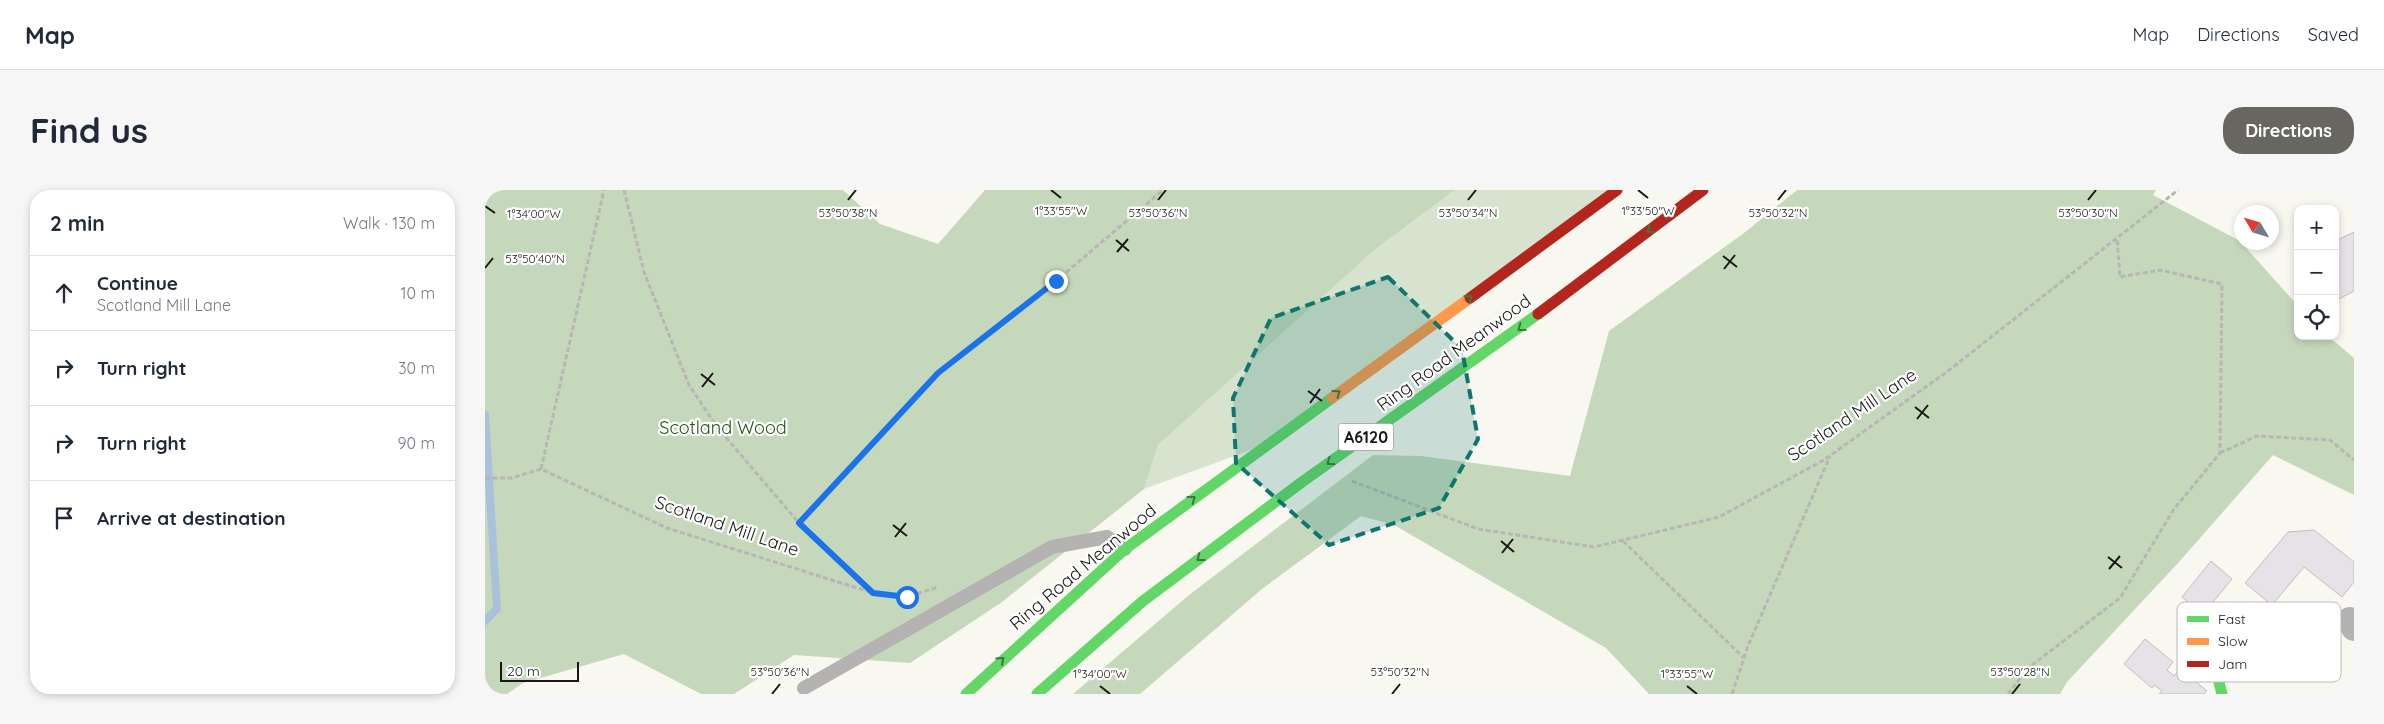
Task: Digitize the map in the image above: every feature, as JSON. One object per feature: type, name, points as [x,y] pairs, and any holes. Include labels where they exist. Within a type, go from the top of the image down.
[{"type":"main road","name":"Ring Road Meanwood","points":[[966,694],[1125,549],[1617,190]]},
{"type":"main road","name":"Ring Road Meanwood","points":[[1037,694],[1143,601],[1331,461],[1500,343],[1703,190]]},
{"type":"main road","points":[[2218,682],[2222,694]]},
{"type":"lane","points":[[804,688],[1052,547],[1107,537],[1125,549]]},
{"type":"path","points":[[485,478],[511,478],[541,469],[603,190]]},
{"type":"path","points":[[624,190],[644,272],[689,385],[717,428],[799,523],[873,593]]},
{"type":"path","points":[[799,523],[938,373],[1056,281],[1163,190]]},
{"type":"path","name":"Scotland Mill Lane","points":[[1331,461],[1345,478],[1478,529],[1594,547],[1719,517],[1831,456],[1948,371],[2178,190]]},
{"type":"path","points":[[2117,238],[2120,277],[2160,270],[2222,284],[2219,453]]},
{"type":"path","points":[[2008,694],[2028,668],[2120,598],[2174,509],[2219,453],[2257,436],[2330,440],[2354,460]]},
{"type":"path","points":[[1732,694],[1744,658],[1831,456]]},
{"type":"path","name":"Scotland Mill Lane","points":[[541,469],[667,528],[873,593],[907,597],[943,585]]},
{"type":"path","points":[[1622,540],[1744,658]]},
{"type":"highlighted area","points":[[1388,277],[1462,349],[1478,439],[1439,508],[1329,545],[1236,463],[1233,398],[1271,318]]},
{"type":"green space","name":"Scotland Wood","points":[[485,190],[843,190],[880,224],[938,244],[985,190],[1455,190],[1377,248],[1158,445],[1144,489],[1002,602],[910,663],[794,655],[734,694],[701,694],[624,654],[523,683],[507,694],[485,694]]},
{"type":"green space","points":[[1455,190],[1617,190],[1267,444],[1144,489],[1158,445],[1377,248]]},
{"type":"green space","points":[[1797,190],[2156,190],[2153,195],[2234,238],[2234,250],[2248,250],[2294,302],[2294,340],[2333,340],[2354,358],[2354,495],[2273,455],[2179,562],[2067,682],[2060,694],[1649,694],[1606,648],[1394,525],[1361,516],[1262,589],[1140,694],[1073,694],[1189,595],[1373,455],[1421,456],[1570,476],[1609,331],[1744,233]]},
{"type":"building","points":[[2354,232],[2354,291],[2339,299],[2339,250],[2339,239]]},
{"type":"building","points":[[2314,530],[2354,562],[2354,582],[2342,597],[2304,567],[2275,602],[2268,602],[2245,583],[2288,532]]},
{"type":"building","points":[[2211,561],[2232,579],[2213,602],[2188,602],[2182,597]]},
{"type":"building","points":[[2145,639],[2173,662],[2167,670],[2174,676],[2177,672],[2177,682],[2196,682],[2207,691],[2204,694],[2159,694],[2162,691],[2154,685],[2152,688],[2124,664]]},
{"type":"waterway","points":[[485,415],[497,609],[485,621]]},
{"type":"traffic: fast","points":[[1037,694],[1143,601],[1302,482],[1538,314]]},
{"type":"traffic: fast","points":[[966,694],[1125,549],[1332,398]]},
{"type":"traffic: fast","points":[[2219,682],[2222,694]]},
{"type":"traffic: slow","points":[[1332,398],[1470,298]]},
{"type":"traffic: jam","points":[[1470,298],[1617,190]]},
{"type":"traffic: jam","points":[[1538,314],[1703,190]]},
{"type":"route","points":[[907,597],[873,593],[799,523],[938,373],[1056,281]]}]
